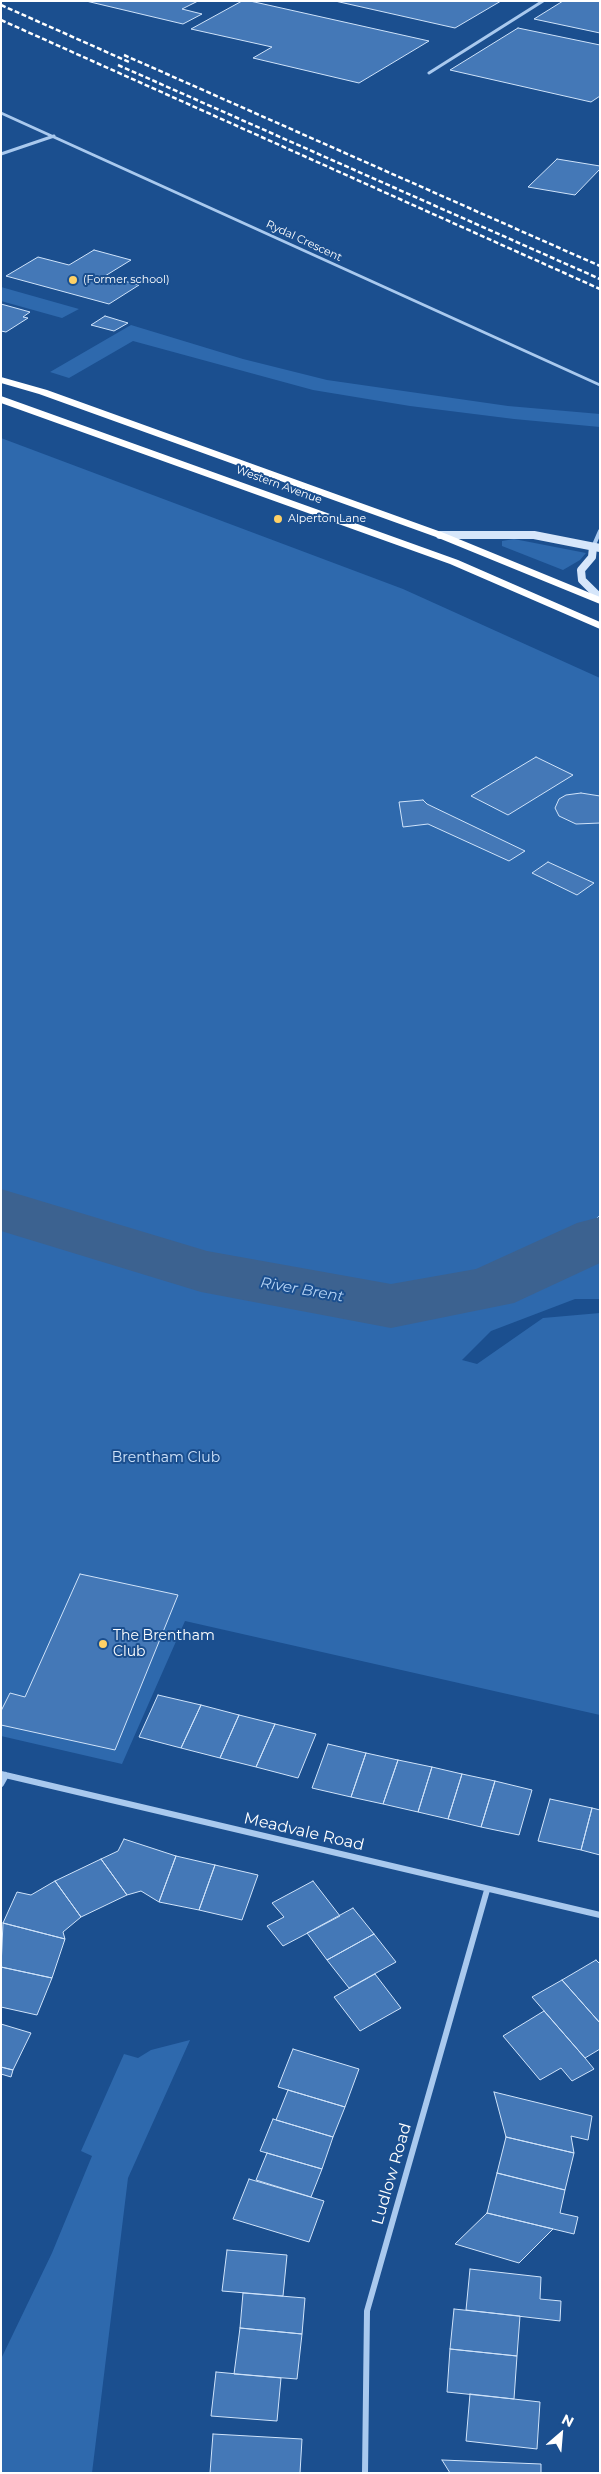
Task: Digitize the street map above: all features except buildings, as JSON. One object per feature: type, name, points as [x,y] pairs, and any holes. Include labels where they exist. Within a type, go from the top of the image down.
[{"type":"highway","name":"Western Avenue","points":[[1,380],[43,392],[440,535],[600,599]]},
{"type":"highway","name":"Western Avenue","points":[[1,399],[454,562],[600,626]]},
{"type":"main road","points":[[440,535],[534,535],[596,547],[592,557],[581,570],[582,580],[600,599]]},
{"type":"street","points":[[429,73],[543,1]]},
{"type":"street","name":"Rydal Crescent","points":[[1,112],[600,385]]},
{"type":"street","points":[[1,154],[54,136]]},
{"type":"street","points":[[596,547],[600,530]]},
{"type":"street","points":[[1,1784],[4,1775]]},
{"type":"street","name":"Meadvale Road","points":[[4,1775],[487,1890],[600,1915]]},
{"type":"street","name":"Ludlow Road","points":[[365,2473],[367,2311],[487,1890]]},
{"type":"green space","points":[[1,287],[79,309],[62,318],[1,301]]},
{"type":"green space","points":[[131,325],[243,359],[327,380],[508,406],[600,414],[600,427],[410,406],[313,390],[133,341],[69,378],[50,372]]},
{"type":"green space","name":"Brentham Club","points":[[1,438],[403,589],[600,678],[600,1299],[575,1299],[491,1331],[462,1360],[477,1364],[543,1318],[600,1313],[600,1715],[185,1621],[122,1764],[1,1736]]},
{"type":"green space","points":[[514,539],[586,553],[580,560],[563,570],[502,546],[502,541]]},
{"type":"green space","points":[[190,2040],[128,2178],[92,2473],[1,2473],[1,2359],[52,2253],[92,2156],[81,2151],[124,2054],[138,2058],[151,2050]]},
{"type":"shaded area","points":[[600,1215],[600,1257],[545,1285],[513,1256],[594,1221]]},
{"type":"waterway","name":"River Brent","points":[[1,1209],[201,1271],[391,1306],[491,1288],[600,1238]]},
{"type":"railway","points":[[1,5],[129,62]]},
{"type":"railway","points":[[1,20],[600,289]]},
{"type":"railway","points":[[124,55],[600,266]]},
{"type":"railway","points":[[118,65],[600,279]]},
{"type":"place","name":"(Former school)","points":[[73,280]]},
{"type":"place","name":"Alperton Lane","points":[[278,519]]},
{"type":"place","name":"The Brentham Club","points":[[103,1644]]}]
